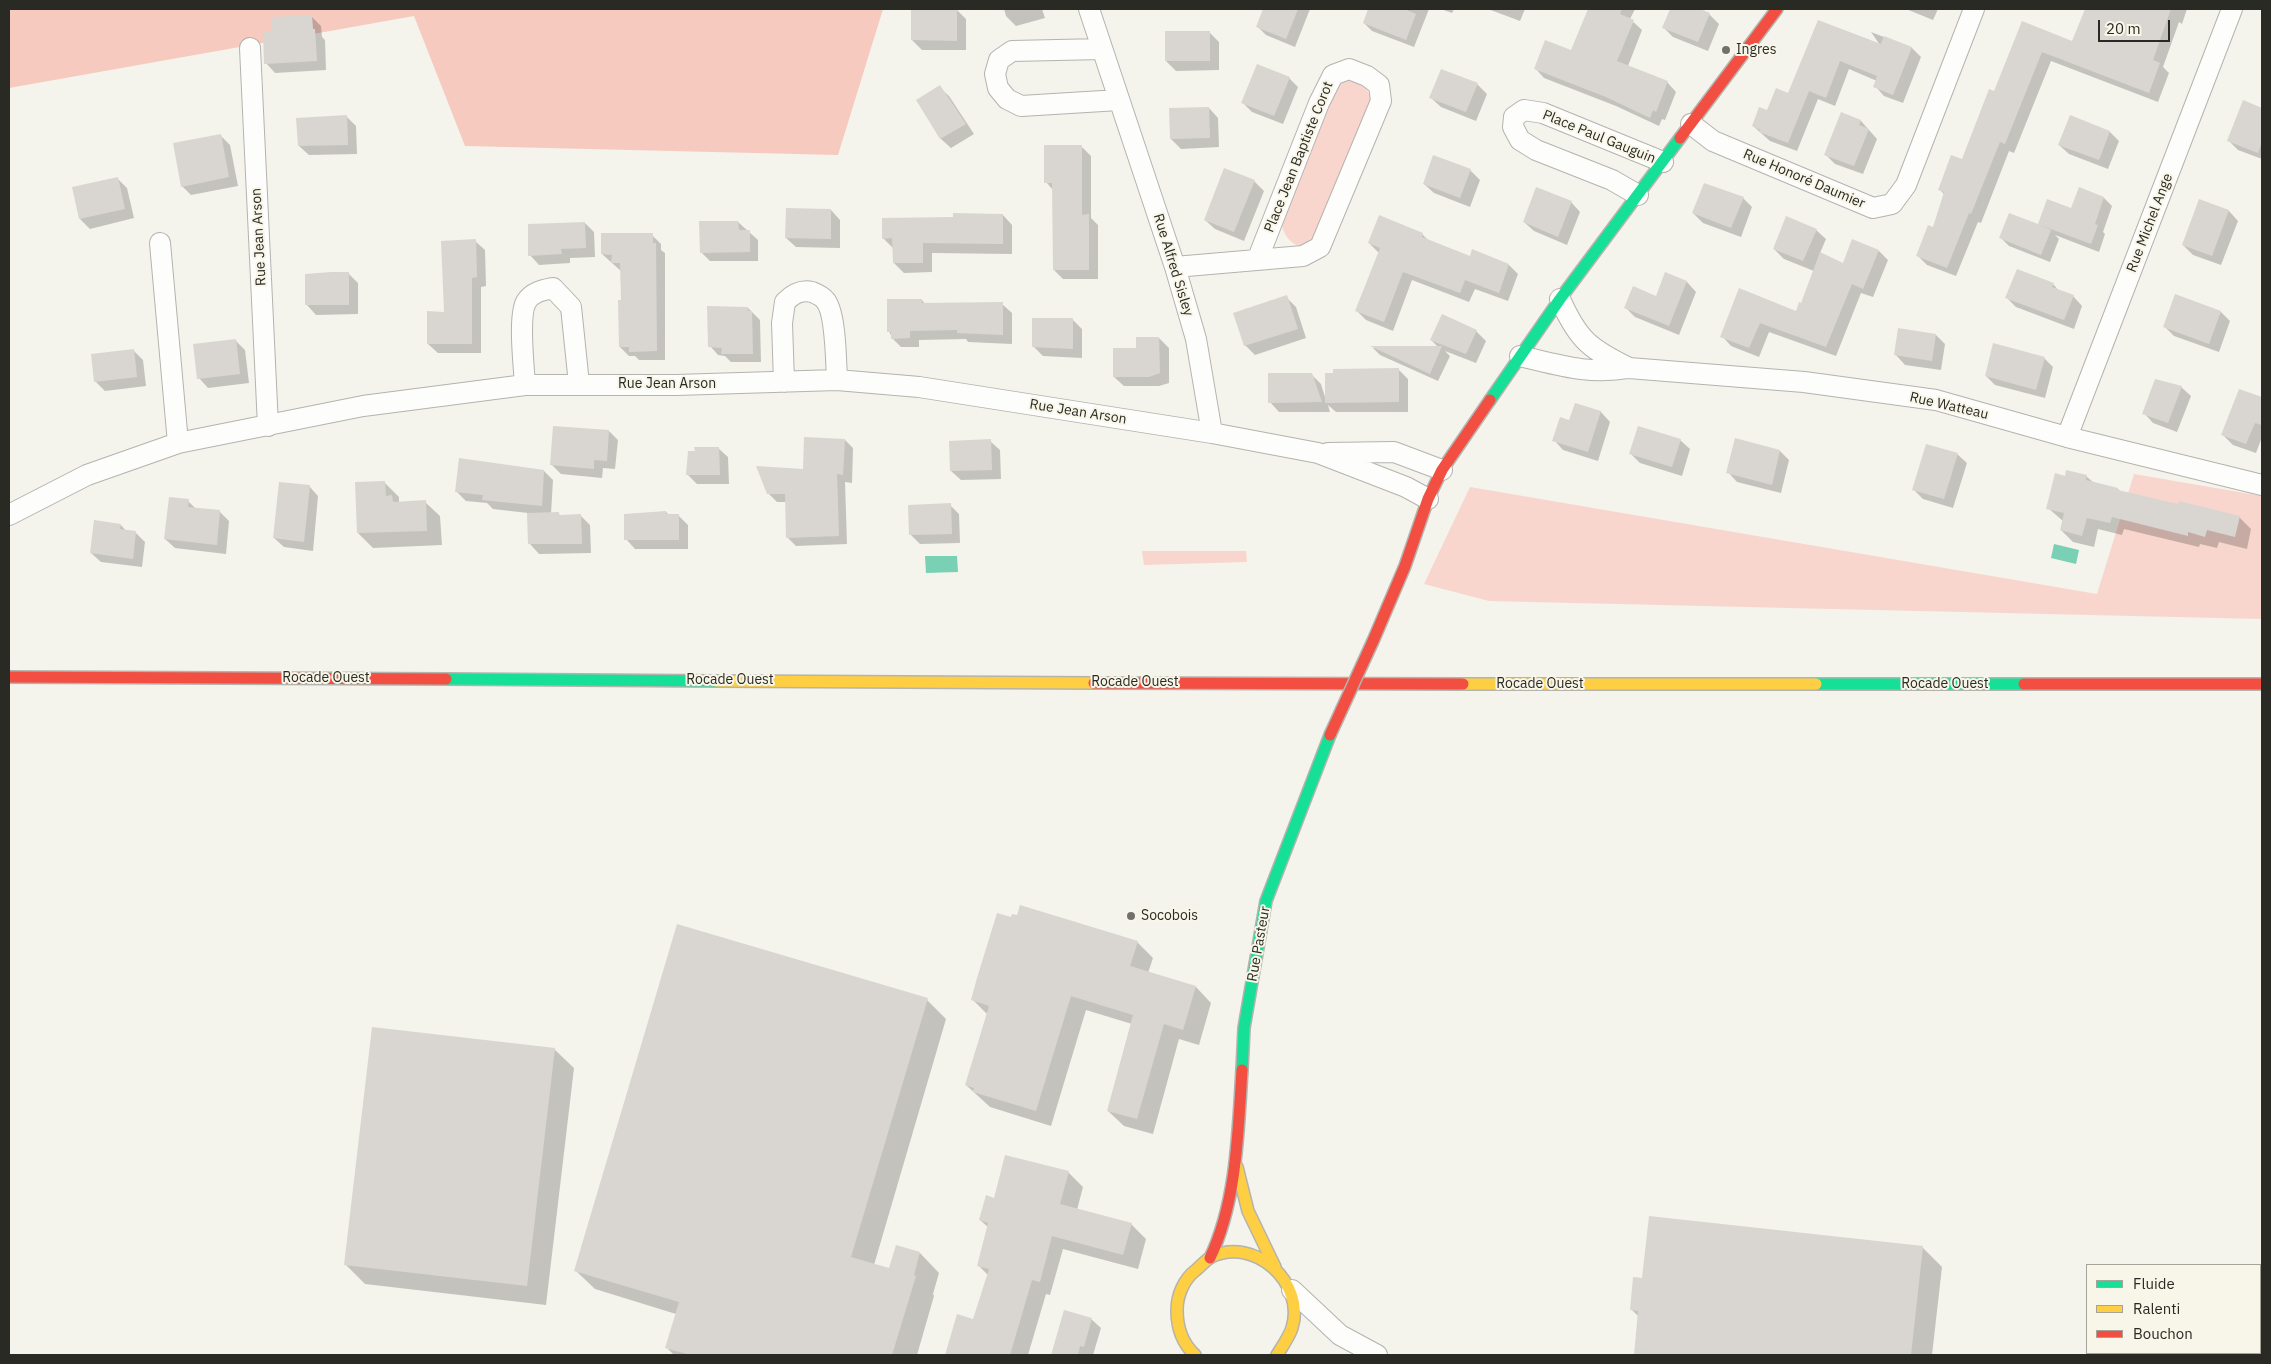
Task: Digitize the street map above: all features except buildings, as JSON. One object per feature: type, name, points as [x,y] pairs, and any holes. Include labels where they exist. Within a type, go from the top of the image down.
[{"type":"main road","name":"Rue Pasteur","points":[[1210,1258],[1217,1243],[1236,1163],[1244,1028],[1266,901],[1330,735],[1405,566],[1428,499],[1442,470],[1520,356],[1777,9]]},
{"type":"main road","name":"Rocade Ouest","points":[[9,677],[1380,684],[2262,684]]},
{"type":"main road","name":"Rue Pasteur","points":[[1236,1163],[1248,1211],[1275,1267]]},
{"type":"main road","points":[[1195,1355],[1181,1336],[1176,1318],[1178,1300],[1184,1283],[1195,1269],[1210,1258],[1226,1253],[1244,1253],[1261,1258],[1275,1267],[1285,1278],[1292,1290],[1296,1308],[1294,1326],[1288,1343],[1277,1355]]},
{"type":"main road","points":[[1177,1355],[1181,1336]]},
{"type":"street","name":"Rue Alfred Sisley","points":[[1089,9],[1176,267],[1196,339],[1212,433]]},
{"type":"street","name":"Rue Honoré Daumier","points":[[1691,124],[1713,140],[1873,208],[1892,204],[1906,185],[1974,9]]},
{"type":"street","name":"Rue Michel Ange","points":[[2067,437],[2232,9]]},
{"type":"street","name":"Rue Jean Arson","points":[[250,48],[268,426]]},
{"type":"street","points":[[1102,49],[1012,51],[999,60],[995,74],[998,88],[1007,99],[1021,106],[1119,100]]},
{"type":"street","name":"Place Jean Baptiste Corot","points":[[1176,267],[1258,258],[1303,256],[1320,247],[1381,101],[1379,85],[1367,76],[1349,69],[1333,75],[1319,103],[1258,258]]},
{"type":"street","name":"Place Paul Gauguin","points":[[1638,195],[1612,180],[1536,150],[1520,140],[1513,127],[1514,117],[1524,110],[1543,113],[1663,162]]},
{"type":"street","points":[[160,243],[178,443]]},
{"type":"street","points":[[526,385],[522,318],[526,302],[537,291],[553,288],[571,307],[579,384]]},
{"type":"street","points":[[784,382],[782,323],[785,302],[794,294],[806,290],[818,294],[826,300],[832,319],[837,380]]},
{"type":"street","name":"Rue Watteau","points":[[1560,300],[1583,341],[1598,353],[1629,368]]},
{"type":"street","name":"Rue Watteau","points":[[1520,356],[1586,371],[1608,372],[1629,368],[1804,382],[1936,400],[2067,437],[2262,485]]},
{"type":"street","name":"Rue Jean Arson","points":[[9,515],[88,475],[178,443],[363,406],[526,385],[837,380],[920,387],[1212,433],[1318,453],[1406,487],[1428,499]]},
{"type":"street","name":"Rue Jean Arson","points":[[1318,453],[1394,452],[1442,470]]},
{"type":"street","points":[[1292,1290],[1340,1335],[1377,1355]]},
{"type":"shaded area","points":[[9,9],[883,9],[838,155],[465,146],[414,16],[9,88]]},
{"type":"shaded area","points":[[1352,80],[1365,87],[1369,94],[1371,108],[1320,233],[1307,245],[1298,245],[1286,236],[1282,223],[1334,88],[1340,82]]},
{"type":"shaded area","points":[[2134,474],[2262,496],[2262,619],[1489,601],[1424,584],[1470,487],[2097,594]]},
{"type":"shaded area","points":[[2054,544],[2079,550],[2076,564],[2051,558]]},
{"type":"shaded area","points":[[1142,551],[1246,551],[1247,562],[1144,565]]},
{"type":"shaded area","points":[[925,556],[957,556],[958,572],[926,573]]},
{"type":"traffic: fast","points":[[1490,400],[1560,299],[1680,138]]},
{"type":"traffic: fast","points":[[446,679],[716,681]]},
{"type":"traffic: fast","points":[[1816,684],[2024,684]]},
{"type":"traffic: fast","points":[[1242,1070],[1244,1028],[1266,901],[1330,735]]},
{"type":"traffic: slow","points":[[716,681],[1094,683]]},
{"type":"traffic: slow","points":[[1463,684],[1816,684]]},
{"type":"traffic: slow","points":[[1237,1167],[1248,1211],[1275,1267]]},
{"type":"traffic: slow","points":[[1195,1355],[1190,1350],[1179,1329],[1177,1304],[1180,1293],[1188,1278],[1207,1260],[1228,1252],[1244,1253],[1260,1258],[1284,1280],[1291,1295],[1294,1311],[1292,1328],[1277,1355]]},
{"type":"traffic: jam","points":[[1680,138],[1777,9]]},
{"type":"traffic: jam","points":[[1373,641],[1405,566],[1428,499],[1442,470],[1490,400]]},
{"type":"traffic: jam","points":[[1330,735],[1373,641]]},
{"type":"traffic: jam","points":[[9,677],[446,679]]},
{"type":"traffic: jam","points":[[1094,683],[1463,684]]},
{"type":"traffic: jam","points":[[2024,684],[2262,684]]},
{"type":"traffic: jam","points":[[1210,1258],[1219,1236],[1231,1190],[1235,1166],[1242,1070]]},
{"type":"place","name":"Ingres","points":[[1726,50]]},
{"type":"place","name":"Socobois","points":[[1131,916]]}]
